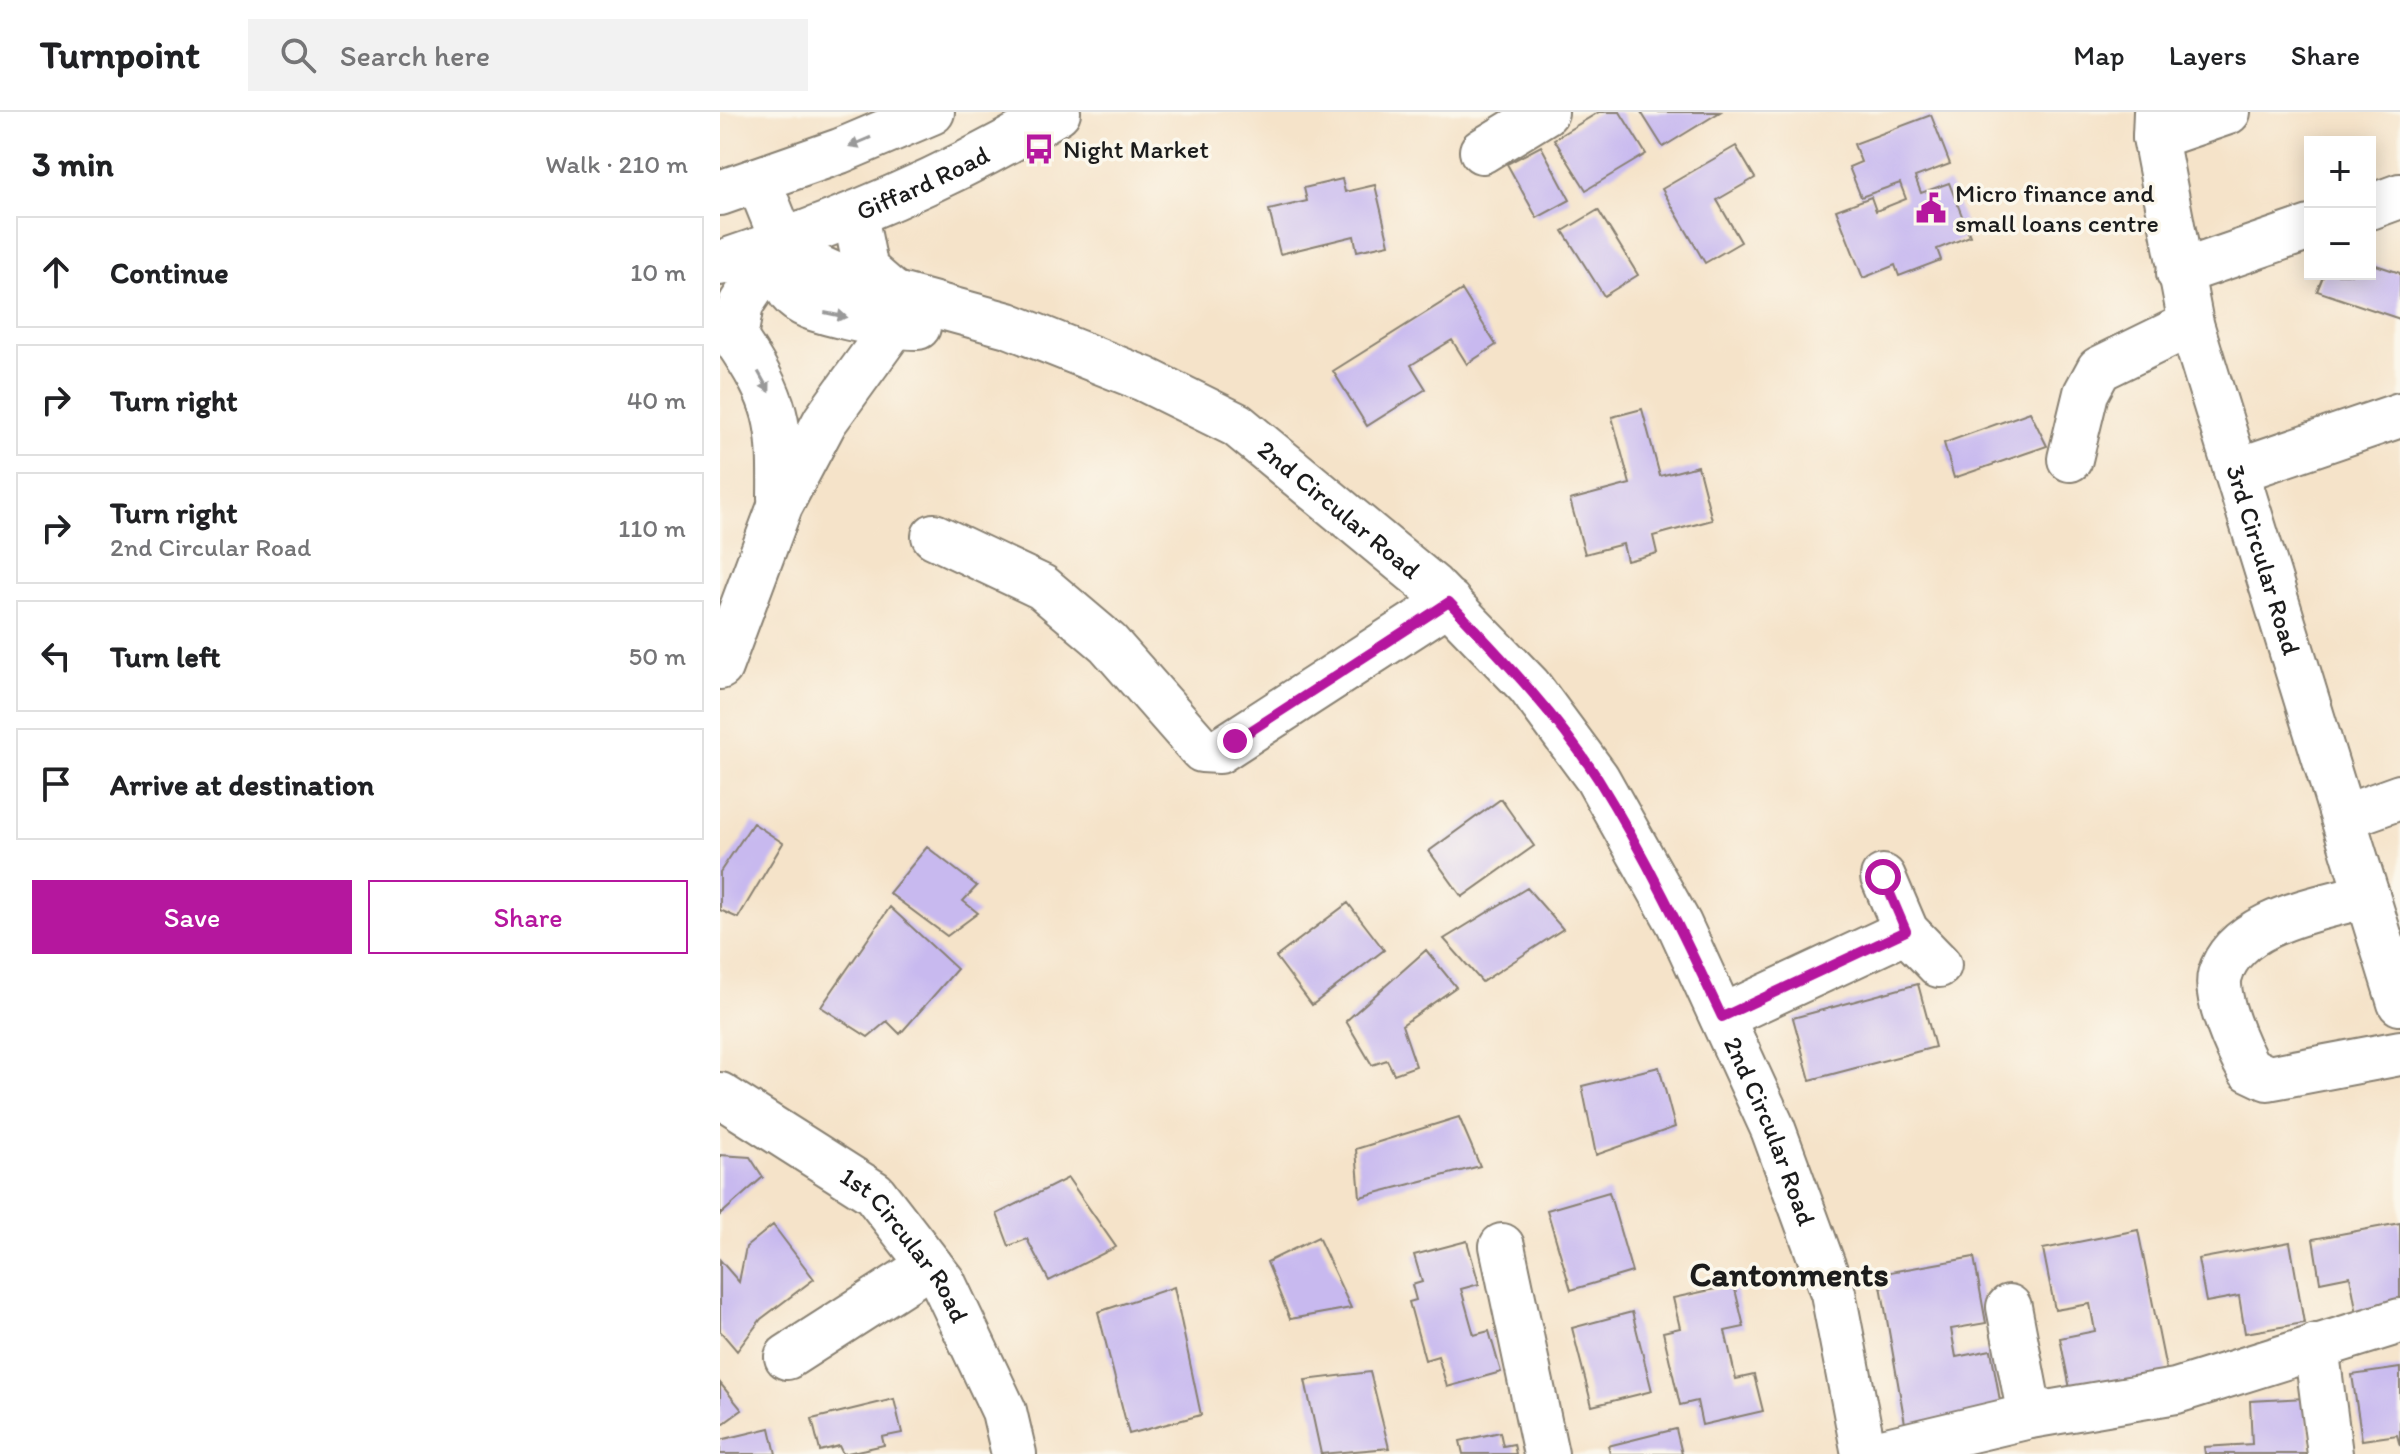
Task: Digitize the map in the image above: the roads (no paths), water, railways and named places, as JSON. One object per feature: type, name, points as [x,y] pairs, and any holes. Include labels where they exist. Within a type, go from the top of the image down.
[{"type":"street","points":[[780,506],[779,425],[771,395],[728,340],[741,304],[783,242],[739,186],[932,112]]},
{"type":"street","name":"Giffard Road","points":[[720,263],[855,215],[1021,135],[1058,112]]},
{"type":"street","points":[[1482,151],[1546,112]]},
{"type":"street","points":[[2155,124],[2228,112]]},
{"type":"street","name":"3rd Circular Road","points":[[2155,124],[2179,273],[2191,324],[2400,1003]]},
{"type":"street","points":[[2376,205],[2400,196]]},
{"type":"street","points":[[720,667],[780,506],[825,421],[894,311],[866,270],[855,215]]},
{"type":"street","points":[[2179,273],[2304,230]]},
{"type":"street","name":"Giffard Road","points":[[720,298],[783,242]]},
{"type":"street","name":"2nd Circular Road","points":[[783,242],[819,268],[894,311],[1008,325],[1144,379],[1237,425],[1359,522],[1449,602],[1529,686],[1597,778],[1679,924],[1773,1129],[1833,1293],[1867,1454]]},
{"type":"street","points":[[2070,459],[2086,393],[2099,369],[2191,324]]},
{"type":"street","points":[[2236,471],[2400,415]]},
{"type":"street","points":[[934,536],[1042,587],[1108,643],[1202,750],[1219,751],[1449,602]]},
{"type":"street","points":[[2344,817],[2400,797]]},
{"type":"street","points":[[1883,877],[1906,931],[1939,965]]},
{"type":"street","points":[[2367,895],[2263,926],[2233,953],[2220,976],[2225,1009],[2249,1069],[2268,1078],[2400,1053]]},
{"type":"street","points":[[1722,1017],[1906,931]]},
{"type":"street","name":"1st Circular Road","points":[[720,1095],[874,1193],[943,1282],[1004,1411],[1014,1454]]},
{"type":"street","points":[[1502,1246],[1546,1454]]},
{"type":"street","points":[[787,1357],[930,1265]]},
{"type":"street","points":[[2009,1307],[2030,1416]]},
{"type":"street","points":[[1867,1454],[2030,1416],[2176,1391],[2400,1321]]},
{"type":"street","points":[[2316,1346],[2330,1454]]},
{"type":"place","name":"Night Market","points":[[1039,149]]},
{"type":"place","name":"Micro finance and small loans centre","points":[[1931,208]]},
{"type":"district","name":"Cantonments","points":[[1789,1274]]}]
